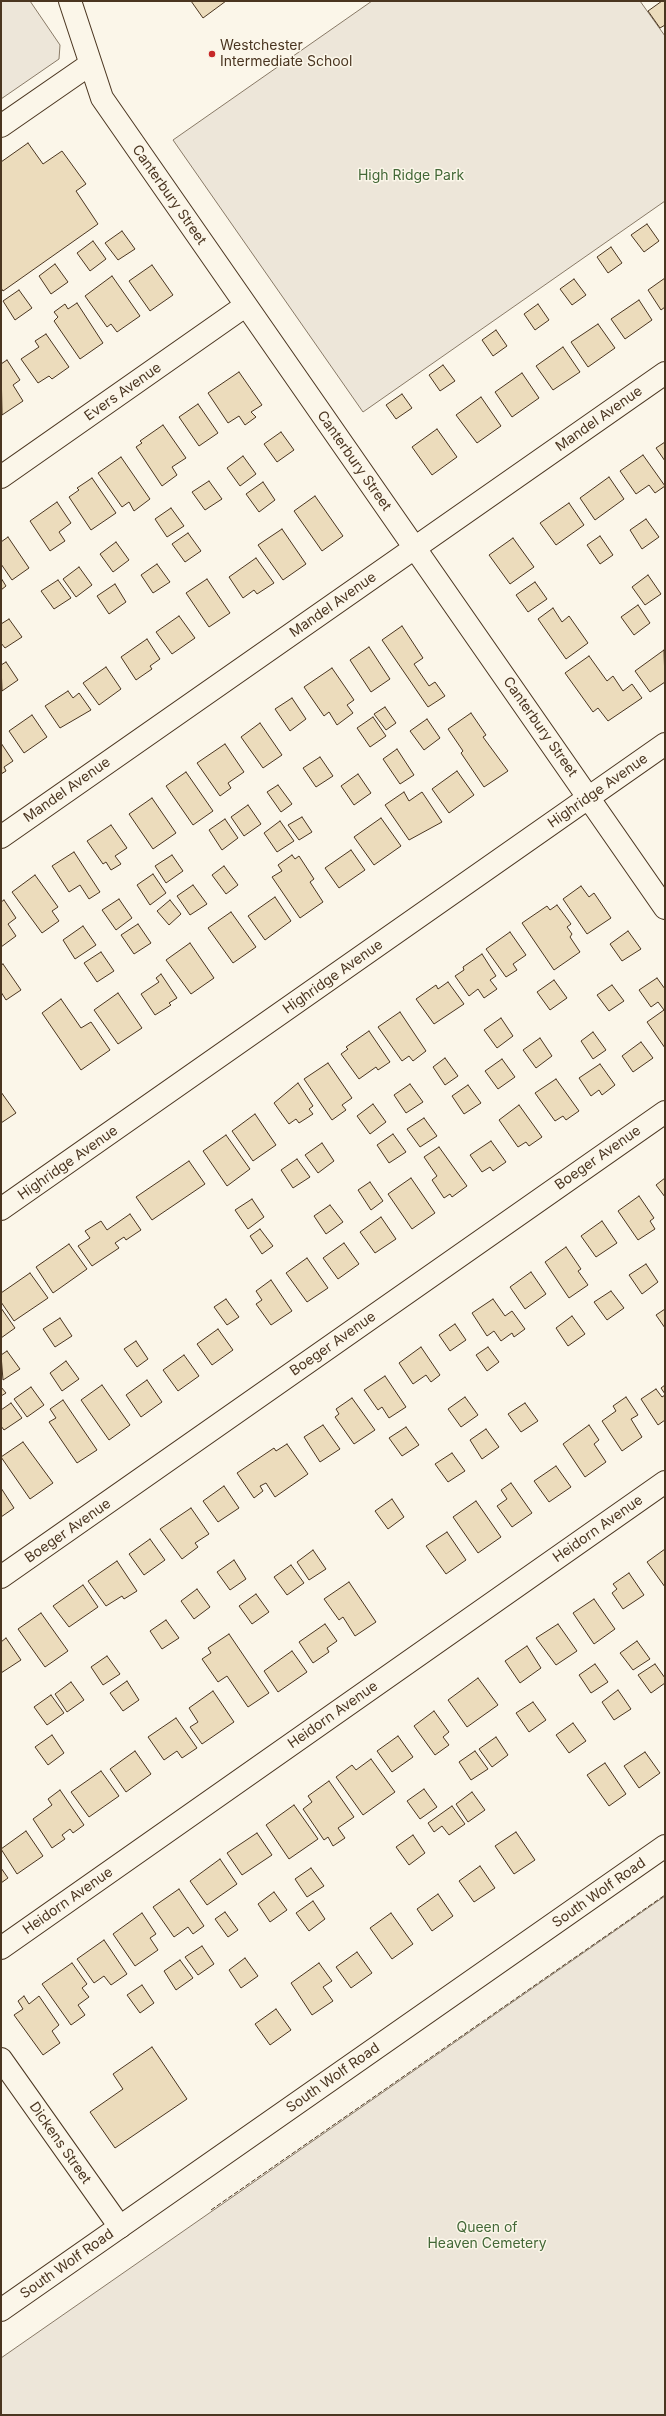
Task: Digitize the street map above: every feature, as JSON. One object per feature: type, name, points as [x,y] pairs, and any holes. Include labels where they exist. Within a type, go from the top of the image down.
[{"type":"street","name":"Canterbury Street","points":[[70,1],[89,65],[102,98],[665,908]]},
{"type":"street","points":[[1,126],[89,65]]},
{"type":"street","name":"Evers Avenue","points":[[1,477],[246,306]]},
{"type":"street","name":"Mandel Avenue","points":[[1,837],[665,373]]},
{"type":"street","name":"Highridge Avenue","points":[[1,1209],[590,798],[665,744]]},
{"type":"street","name":"Boeger Avenue","points":[[1,1577],[665,1112]]},
{"type":"street","name":"Heidorn Avenue","points":[[1,1948],[665,1482]]},
{"type":"street","name":"South Wolf Road","points":[[1,2310],[665,1846]]},
{"type":"street","name":"Dickens Street","points":[[1,2059],[120,2228]]},
{"type":"green space","points":[[1,1],[30,1],[60,45],[59,59],[1,99]]},
{"type":"green space","name":"High Ridge Park","points":[[372,1],[640,1],[665,36],[665,201],[363,412],[173,140]]},
{"type":"green space","name":"Queen of Heaven Cemetery","points":[[665,1896],[665,2415],[1,2415],[1,2358]]},
{"type":"building","points":[[191,1],[226,1],[203,18]]},
{"type":"building","points":[[662,1],[665,1],[665,25],[660,28],[648,11]]},
{"type":"building","points":[[28,143],[43,164],[62,151],[86,184],[76,191],[98,224],[3,291],[1,288],[1,162]]},
{"type":"building","points":[[647,224],[659,241],[644,252],[631,235]]},
{"type":"building","points":[[122,231],[135,249],[118,260],[105,243]]},
{"type":"building","points":[[93,241],[106,259],[90,271],[77,253]]},
{"type":"building","points":[[611,247],[622,263],[608,273],[597,257]]},
{"type":"building","points":[[55,264],[68,282],[51,294],[39,276]]},
{"type":"building","points":[[152,265],[173,295],[150,311],[129,281]]},
{"type":"building","points":[[112,276],[140,316],[117,332],[111,324],[107,327],[85,296]]},
{"type":"building","points":[[665,278],[665,307],[661,310],[648,290]]},
{"type":"building","points":[[574,279],[586,295],[572,305],[560,289]]},
{"type":"building","points":[[19,290],[32,308],[15,320],[3,301]]},
{"type":"building","points":[[639,300],[652,320],[625,339],[611,319]]},
{"type":"building","points":[[77,303],[103,343],[80,359],[54,321],[58,317],[54,312],[65,304],[68,309]]},
{"type":"building","points":[[538,304],[549,320],[535,330],[524,314]]},
{"type":"building","points":[[598,324],[615,348],[588,367],[571,342]]},
{"type":"building","points":[[496,330],[507,346],[493,356],[482,340]]},
{"type":"building","points":[[46,334],[69,367],[52,379],[49,376],[38,383],[21,359],[39,347],[35,341]]},
{"type":"building","points":[[563,347],[580,372],[553,390],[536,366]]},
{"type":"building","points":[[7,360],[20,380],[13,385],[23,401],[2,415],[1,364]]},
{"type":"building","points":[[443,365],[455,381],[440,391],[429,375]]},
{"type":"building","points":[[239,372],[262,405],[251,412],[256,417],[245,425],[239,416],[228,423],[208,393]]},
{"type":"building","points":[[522,373],[539,398],[512,417],[495,392]]},
{"type":"building","points":[[402,394],[412,408],[396,419],[386,405]]},
{"type":"building","points":[[481,397],[501,426],[477,443],[456,415]]},
{"type":"building","points":[[198,404],[218,433],[199,446],[179,417]]},
{"type":"building","points":[[163,425],[186,458],[172,467],[177,475],[162,486],[136,447],[142,443],[140,441]]},
{"type":"building","points":[[437,429],[457,457],[432,475],[412,447]]},
{"type":"building","points":[[281,432],[294,450],[277,462],[264,444]]},
{"type":"building","points":[[665,442],[665,461],[656,448]]},
{"type":"building","points":[[643,455],[665,486],[655,493],[649,485],[636,494],[620,471]]},
{"type":"building","points":[[243,456],[256,474],[240,486],[227,468]]},
{"type":"building","points":[[121,457],[150,499],[134,511],[129,502],[122,507],[98,473]]},
{"type":"building","points":[[609,477],[624,499],[595,520],[580,498]]},
{"type":"building","points":[[92,478],[116,513],[91,530],[69,497],[79,490],[77,488]]},
{"type":"building","points":[[209,481],[222,499],[205,510],[192,492]]},
{"type":"building","points":[[263,482],[275,500],[259,512],[246,494]]},
{"type":"building","points":[[315,496],[343,536],[322,551],[294,511]]},
{"type":"building","points":[[57,502],[71,523],[59,532],[65,541],[50,551],[30,521]]},
{"type":"building","points":[[569,503],[584,525],[556,545],[540,523]]},
{"type":"building","points":[[171,508],[184,526],[167,537],[155,519]]},
{"type":"building","points":[[646,519],[659,537],[642,549],[630,530]]},
{"type":"building","points":[[282,529],[306,564],[283,580],[258,545]]},
{"type":"building","points":[[188,533],[201,551],[185,562],[172,544]]},
{"type":"building","points":[[600,536],[613,555],[600,564],[587,545]]},
{"type":"building","points":[[8,537],[29,568],[12,580],[1,564],[1,542]]},
{"type":"building","points":[[513,538],[534,567],[510,584],[489,555]]},
{"type":"building","points":[[116,542],[129,560],[113,572],[100,554]]},
{"type":"building","points":[[256,558],[274,583],[257,594],[254,590],[243,598],[229,577]]},
{"type":"building","points":[[157,564],[170,582],[153,593],[141,575]]},
{"type":"building","points":[[79,567],[92,585],[76,597],[63,579]]},
{"type":"building","points":[[648,575],[661,594],[645,605],[632,587]]},
{"type":"building","points":[[1,578],[6,586],[1,590]]},
{"type":"building","points":[[207,579],[230,613],[209,627],[186,593]]},
{"type":"building","points":[[58,580],[71,598],[54,609],[41,591]]},
{"type":"building","points":[[535,582],[547,599],[528,612],[516,595]]},
{"type":"building","points":[[115,584],[126,602],[109,614],[97,596]]},
{"type":"building","points":[[638,605],[650,623],[634,635],[621,617]]},
{"type":"building","points":[[553,608],[562,622],[569,616],[588,643],[566,659],[538,619]]},
{"type":"building","points":[[179,616],[195,638],[172,654],[156,632]]},
{"type":"building","points":[[9,619],[22,637],[5,648],[1,643],[1,624]]},
{"type":"building","points":[[402,626],[423,658],[414,664],[429,686],[435,682],[445,696],[428,707],[382,640]]},
{"type":"building","points":[[147,639],[160,659],[150,666],[152,669],[136,680],[121,657]]},
{"type":"building","points":[[369,647],[390,679],[371,692],[350,660]]},
{"type":"building","points":[[664,650],[665,682],[650,692],[635,671]]},
{"type":"building","points":[[589,656],[607,681],[613,676],[623,691],[632,684],[642,698],[608,721],[598,708],[593,712],[565,673]]},
{"type":"building","points":[[6,662],[18,680],[2,691],[1,665]]},
{"type":"building","points":[[106,667],[121,689],[99,705],[83,683]]},
{"type":"building","points":[[332,668],[354,700],[347,705],[353,713],[337,725],[329,712],[324,716],[304,687]]},
{"type":"building","points":[[68,691],[73,698],[79,693],[91,710],[60,728],[45,706]]},
{"type":"building","points":[[292,698],[306,719],[290,731],[275,709]]},
{"type":"building","points":[[385,707],[396,723],[386,730],[374,714]]},
{"type":"building","points":[[471,713],[486,735],[483,737],[508,771],[484,787],[461,753],[463,751],[448,729]]},
{"type":"building","points":[[32,715],[47,737],[24,753],[9,731]]},
{"type":"building","points":[[373,717],[386,736],[370,747],[357,728]]},
{"type":"building","points":[[427,719],[440,738],[424,750],[410,731]]},
{"type":"building","points":[[260,723],[282,755],[263,768],[241,737]]},
{"type":"building","points":[[1,743],[13,761],[4,767],[6,771],[1,774]]},
{"type":"building","points":[[225,744],[244,772],[228,783],[231,788],[220,796],[197,763]]},
{"type":"building","points":[[397,749],[414,775],[400,784],[383,759]]},
{"type":"building","points":[[320,757],[333,776],[316,787],[303,768]]},
{"type":"building","points":[[457,771],[474,795],[449,813],[432,789]]},
{"type":"building","points":[[186,772],[213,811],[193,825],[166,786]]},
{"type":"building","points":[[358,774],[371,793],[354,805],[341,786]]},
{"type":"building","points":[[278,785],[292,804],[281,812],[267,792]]},
{"type":"building","points":[[404,792],[409,801],[422,792],[442,822],[409,840],[385,805]]},
{"type":"building","points":[[152,798],[176,833],[153,849],[129,814]]},
{"type":"building","points":[[248,805],[261,824],[244,836],[231,817]]},
{"type":"building","points":[[302,817],[312,832],[299,840],[288,825]]},
{"type":"building","points":[[381,818],[401,846],[374,865],[354,837]]},
{"type":"building","points":[[225,819],[238,838],[222,850],[209,830]]},
{"type":"building","points":[[280,821],[294,841],[277,852],[264,833]]},
{"type":"building","points":[[111,825],[127,848],[115,856],[121,864],[111,870],[106,862],[103,864],[87,841]]},
{"type":"building","points":[[351,850],[365,870],[339,888],[325,868]]},
{"type":"building","points":[[74,852],[100,892],[89,899],[80,885],[69,892],[52,866]]},
{"type":"building","points":[[172,855],[183,871],[166,883],[155,866]]},
{"type":"building","points":[[292,855],[295,859],[299,856],[314,879],[310,882],[323,902],[300,918],[272,877],[282,871],[278,865]]},
{"type":"building","points":[[224,866],[238,885],[226,894],[212,875]]},
{"type":"building","points":[[153,874],[166,893],[150,905],[137,885]]},
{"type":"building","points":[[35,875],[58,907],[52,911],[59,921],[42,933],[12,892]]},
{"type":"building","points":[[193,885],[207,904],[190,915],[177,896]]},
{"type":"building","points":[[581,886],[589,897],[594,893],[611,918],[587,934],[563,899]]},
{"type":"building","points":[[275,897],[291,921],[265,940],[248,916]]},
{"type":"building","points":[[119,899],[132,918],[116,930],[102,910]]},
{"type":"building","points":[[4,900],[16,918],[8,924],[16,936],[1,947],[1,902]]},
{"type":"building","points":[[170,900],[181,914],[169,925],[157,911]]},
{"type":"building","points":[[557,905],[571,924],[567,927],[572,934],[570,937],[580,952],[554,970],[522,923],[547,906],[550,910]]},
{"type":"building","points":[[231,912],[256,947],[233,963],[208,928]]},
{"type":"building","points":[[138,924],[151,943],[134,954],[121,935]]},
{"type":"building","points":[[83,926],[96,945],[75,959],[63,940]]},
{"type":"building","points":[[628,931],[641,949],[622,961],[610,944]]},
{"type":"building","points":[[510,932],[526,955],[513,964],[517,970],[506,977],[486,949]]},
{"type":"building","points":[[190,943],[214,978],[191,994],[166,960]]},
{"type":"building","points":[[101,952],[114,971],[97,982],[84,963]]},
{"type":"building","points":[[482,954],[496,976],[490,980],[497,989],[484,998],[478,989],[469,996],[455,976],[464,970],[463,967]]},
{"type":"building","points":[[3,964],[21,990],[6,1000],[1,992],[1,965]]},
{"type":"building","points":[[161,974],[177,998],[169,1003],[171,1005],[155,1015],[141,994],[159,982],[156,978]]},
{"type":"building","points":[[657,978],[665,989],[665,1048],[647,1022],[664,1010],[658,1002],[651,1007],[639,990]]},
{"type":"building","points":[[554,980],[567,998],[550,1010],[537,992]]},
{"type":"building","points":[[448,982],[464,1004],[434,1024],[416,999],[436,985],[438,989]]},
{"type":"building","points":[[612,985],[624,1001],[609,1011],[597,995]]},
{"type":"building","points":[[118,993],[142,1028],[118,1044],[94,1010]]},
{"type":"building","points":[[61,999],[81,1028],[91,1022],[110,1050],[81,1070],[42,1013]]},
{"type":"building","points":[[400,1012],[426,1051],[413,1061],[409,1056],[402,1061],[378,1027]]},
{"type":"building","points":[[501,1018],[513,1036],[497,1048],[484,1030]]},
{"type":"building","points":[[369,1031],[390,1062],[378,1070],[376,1067],[359,1079],[341,1054],[348,1049],[346,1047]]},
{"type":"building","points":[[593,1032],[606,1050],[593,1059],[581,1041]]},
{"type":"building","points":[[540,1038],[552,1056],[536,1068],[523,1050]]},
{"type":"building","points":[[641,1042],[653,1058],[633,1072],[622,1056]]},
{"type":"building","points":[[445,1058],[458,1076],[445,1085],[433,1067]]},
{"type":"building","points":[[502,1059],[515,1077],[498,1089],[485,1071]]},
{"type":"building","points":[[328,1063],[352,1098],[342,1105],[346,1110],[332,1120],[304,1079]]},
{"type":"building","points":[[600,1064],[615,1085],[602,1095],[599,1090],[591,1096],[579,1078]]},
{"type":"building","points":[[556,1079],[579,1111],[566,1120],[563,1116],[555,1121],[535,1093]]},
{"type":"building","points":[[298,1083],[313,1106],[309,1109],[313,1114],[299,1123],[296,1119],[289,1124],[274,1103]]},
{"type":"building","points":[[410,1084],[423,1102],[406,1113],[394,1095]]},
{"type":"building","points":[[468,1085],[481,1103],[464,1114],[452,1096]]},
{"type":"building","points":[[1,1092],[16,1113],[1,1123]]},
{"type":"building","points":[[373,1104],[386,1122],[370,1134],[357,1116]]},
{"type":"building","points":[[519,1105],[542,1137],[529,1146],[526,1142],[518,1147],[499,1120]]},
{"type":"building","points":[[255,1114],[276,1145],[253,1161],[232,1131]]},
{"type":"building","points":[[424,1118],[437,1136],[420,1147],[407,1129]]},
{"type":"building","points":[[393,1134],[406,1152],[389,1163],[377,1145]]},
{"type":"building","points":[[226,1135],[250,1169],[227,1186],[203,1151]]},
{"type":"building","points":[[491,1141],[506,1162],[493,1171],[490,1167],[482,1172],[470,1155]]},
{"type":"building","points":[[322,1143],[334,1161],[318,1173],[305,1155]]},
{"type":"building","points":[[439,1147],[467,1186],[452,1197],[450,1194],[444,1198],[432,1180],[437,1176],[424,1157]]},
{"type":"building","points":[[297,1159],[310,1177],[293,1188],[281,1170]]},
{"type":"building","points":[[189,1161],[205,1184],[152,1220],[136,1197]]},
{"type":"building","points":[[411,1178],[435,1213],[412,1229],[388,1194]]},
{"type":"building","points":[[665,1178],[665,1197],[656,1185]]},
{"type":"building","points":[[370,1182],[383,1201],[371,1210],[358,1190]]},
{"type":"building","points":[[639,1196],[654,1218],[650,1221],[655,1229],[638,1240],[618,1211]]},
{"type":"building","points":[[252,1199],[264,1217],[248,1229],[235,1210]]},
{"type":"building","points":[[330,1205],[343,1222],[326,1234],[314,1216]]},
{"type":"building","points":[[130,1214],[141,1230],[126,1240],[124,1237],[115,1243],[119,1248],[92,1266],[78,1246],[90,1238],[85,1231],[101,1221],[107,1230]]},
{"type":"building","points":[[381,1217],[396,1239],[375,1253],[360,1232]]},
{"type":"building","points":[[602,1221],[617,1243],[596,1257],[581,1236]]},
{"type":"building","points":[[260,1229],[273,1246],[262,1254],[250,1236]]},
{"type":"building","points":[[344,1243],[359,1264],[338,1279],[323,1258]]},
{"type":"building","points":[[69,1244],[87,1269],[53,1293],[36,1267]]},
{"type":"building","points":[[566,1247],[581,1269],[578,1271],[588,1285],[569,1298],[545,1262]]},
{"type":"building","points":[[307,1258],[328,1288],[307,1302],[286,1273]]},
{"type":"building","points":[[646,1264],[658,1282],[642,1294],[629,1275]]},
{"type":"building","points":[[531,1272],[546,1294],[525,1309],[510,1287]]},
{"type":"building","points":[[30,1273],[48,1298],[14,1321],[1,1302],[1,1293]]},
{"type":"building","points":[[271,1280],[292,1311],[271,1325],[256,1304],[262,1300],[256,1291]]},
{"type":"building","points":[[611,1291],[624,1308],[607,1320],[594,1302]]},
{"type":"building","points":[[226,1299],[239,1317],[227,1325],[214,1307]]},
{"type":"building","points":[[493,1299],[505,1316],[512,1311],[525,1329],[514,1337],[512,1333],[501,1341],[494,1331],[487,1336],[472,1313]]},
{"type":"building","points":[[1,1308],[15,1328],[1,1338]]},
{"type":"building","points":[[665,1309],[665,1328],[656,1315]]},
{"type":"building","points":[[572,1316],[585,1334],[568,1346],[556,1328]]},
{"type":"building","points":[[60,1318],[72,1336],[55,1347],[43,1329]]},
{"type":"building","points":[[455,1324],[466,1340],[450,1351],[439,1335]]},
{"type":"building","points":[[218,1329],[233,1350],[212,1365],[197,1344]]},
{"type":"building","points":[[136,1341],[148,1359],[137,1367],[124,1349]]},
{"type":"building","points":[[421,1347],[440,1375],[431,1382],[426,1375],[413,1384],[399,1363]]},
{"type":"building","points":[[488,1347],[499,1362],[487,1371],[476,1355]]},
{"type":"building","points":[[7,1351],[20,1369],[3,1380],[1,1355]]},
{"type":"building","points":[[184,1355],[199,1376],[178,1391],[163,1370]]},
{"type":"building","points":[[66,1361],[79,1379],[62,1391],[50,1373]]},
{"type":"building","points":[[385,1376],[406,1407],[389,1418],[382,1407],[378,1410],[364,1390]]},
{"type":"building","points":[[147,1380],[162,1402],[141,1417],[126,1395]]},
{"type":"building","points":[[102,1385],[130,1425],[109,1440],[81,1400]]},
{"type":"building","points":[[665,1385],[665,1394],[661,1388]]},
{"type":"building","points":[[1,1387],[6,1393],[1,1396]]},
{"type":"building","points":[[31,1387],[44,1405],[27,1417],[14,1399]]},
{"type":"building","points":[[656,1389],[662,1397],[665,1395],[665,1420],[658,1425],[641,1399]]},
{"type":"building","points":[[465,1397],[478,1415],[461,1427],[448,1409]]},
{"type":"building","points":[[626,1397],[638,1415],[631,1419],[642,1437],[622,1451],[602,1421],[616,1411],[613,1406]]},
{"type":"building","points":[[352,1398],[375,1430],[354,1444],[335,1417],[339,1414],[336,1409]]},
{"type":"building","points":[[63,1400],[97,1450],[77,1463],[49,1422],[56,1418],[50,1409]]},
{"type":"building","points":[[11,1403],[22,1418],[4,1430],[1,1426],[1,1410]]},
{"type":"building","points":[[525,1403],[538,1421],[521,1432],[508,1414]]},
{"type":"building","points":[[323,1425],[340,1449],[320,1462],[304,1437]]},
{"type":"building","points":[[589,1425],[599,1440],[594,1444],[606,1462],[585,1477],[563,1444]]},
{"type":"building","points":[[406,1427],[419,1445],[402,1456],[389,1438]]},
{"type":"building","points":[[486,1429],[499,1447],[482,1459],[470,1440]]},
{"type":"building","points":[[23,1442],[53,1483],[30,1499],[1,1457]]},
{"type":"building","points":[[287,1444],[308,1474],[275,1497],[266,1483],[260,1486],[263,1491],[254,1498],[237,1473],[274,1448],[276,1451]]},
{"type":"building","points":[[452,1453],[465,1471],[448,1482],[435,1464]]},
{"type":"building","points":[[556,1466],[571,1487],[549,1502],[534,1481]]},
{"type":"building","points":[[511,1483],[532,1513],[512,1527],[497,1506],[507,1499],[501,1490]]},
{"type":"building","points":[[224,1486],[239,1508],[218,1522],[203,1501]]},
{"type":"building","points":[[1,1488],[14,1508],[1,1517]]},
{"type":"building","points":[[392,1499],[404,1517],[388,1529],[375,1511]]},
{"type":"building","points":[[476,1501],[501,1537],[478,1553],[453,1517]]},
{"type":"building","points":[[191,1508],[209,1534],[195,1543],[198,1547],[182,1559],[160,1529]]},
{"type":"building","points":[[447,1532],[466,1560],[446,1574],[426,1546]]},
{"type":"building","points":[[150,1539],[165,1560],[144,1575],[129,1554]]},
{"type":"building","points":[[665,1549],[665,1587],[647,1562]]},
{"type":"building","points":[[313,1550],[326,1569],[309,1580],[297,1562]]},
{"type":"building","points":[[234,1560],[246,1579],[230,1590],[217,1572]]},
{"type":"building","points":[[117,1561],[137,1591],[124,1599],[122,1596],[106,1606],[88,1581]]},
{"type":"building","points":[[291,1565],[304,1583],[287,1595],[274,1577]]},
{"type":"building","points":[[629,1573],[644,1595],[623,1609],[612,1593],[617,1589],[613,1584]]},
{"type":"building","points":[[349,1582],[376,1622],[355,1636],[343,1617],[339,1620],[324,1599]]},
{"type":"building","points":[[83,1585],[98,1607],[69,1627],[53,1606]]},
{"type":"building","points":[[197,1589],[210,1607],[194,1619],[181,1601]]},
{"type":"building","points":[[256,1594],[269,1612],[252,1624],[239,1606]]},
{"type":"building","points":[[594,1599],[615,1629],[594,1644],[573,1613]]},
{"type":"building","points":[[41,1613],[68,1651],[45,1667],[18,1629]]},
{"type":"building","points":[[166,1620],[179,1638],[162,1649],[150,1631]]},
{"type":"building","points":[[325,1624],[337,1641],[327,1648],[329,1652],[313,1663],[299,1642]]},
{"type":"building","points":[[558,1624],[577,1651],[556,1665],[536,1638]]},
{"type":"building","points":[[229,1634],[269,1693],[248,1707],[227,1676],[218,1682],[202,1659],[211,1653],[208,1648]]},
{"type":"building","points":[[6,1638],[21,1660],[1,1673],[1,1642]]},
{"type":"building","points":[[637,1641],[650,1659],[633,1670],[620,1653]]},
{"type":"building","points":[[527,1646],[541,1668],[520,1683],[505,1661]]},
{"type":"building","points":[[292,1651],[307,1672],[278,1692],[264,1671]]},
{"type":"building","points":[[107,1656],[120,1674],[103,1685],[91,1667]]},
{"type":"building","points":[[595,1664],[608,1682],[591,1693],[579,1675]]},
{"type":"building","points":[[655,1664],[665,1678],[665,1683],[651,1693],[638,1675]]},
{"type":"building","points":[[478,1678],[498,1705],[467,1727],[448,1700]]},
{"type":"building","points":[[127,1681],[139,1700],[123,1711],[110,1693]]},
{"type":"building","points":[[71,1682],[84,1700],[67,1712],[55,1694]]},
{"type":"building","points":[[618,1690],[631,1709],[614,1720],[602,1702]]},
{"type":"building","points":[[213,1691],[234,1722],[202,1744],[190,1727],[198,1722],[189,1708]]},
{"type":"building","points":[[51,1695],[64,1713],[47,1725],[34,1707]]},
{"type":"building","points":[[533,1702],[546,1720],[529,1732],[516,1713]]},
{"type":"building","points":[[434,1711],[449,1732],[443,1737],[449,1745],[435,1755],[414,1726]]},
{"type":"building","points":[[176,1718],[197,1748],[182,1758],[177,1751],[164,1760],[148,1737]]},
{"type":"building","points":[[573,1723],[586,1741],[569,1753],[556,1735]]},
{"type":"building","points":[[52,1735],[64,1753],[48,1765],[35,1747]]},
{"type":"building","points":[[398,1736],[413,1757],[392,1772],[377,1751]]},
{"type":"building","points":[[496,1737],[508,1755],[492,1767],[479,1749]]},
{"type":"building","points":[[135,1751],[151,1774],[126,1792],[110,1769]]},
{"type":"building","points":[[475,1751],[488,1769],[471,1780],[459,1762]]},
{"type":"building","points":[[645,1752],[660,1773],[639,1788],[624,1766]]},
{"type":"building","points":[[371,1759],[395,1792],[363,1815],[336,1777],[352,1765],[356,1770]]},
{"type":"building","points":[[605,1763],[626,1794],[609,1806],[587,1775]]},
{"type":"building","points":[[101,1771],[119,1796],[89,1817],[71,1792]]},
{"type":"building","points":[[329,1781],[354,1817],[338,1828],[345,1838],[333,1846],[328,1837],[324,1840],[303,1809],[312,1802],[308,1796]]},
{"type":"building","points":[[424,1789],[437,1807],[420,1819],[407,1801]]},
{"type":"building","points":[[60,1790],[84,1825],[73,1833],[70,1829],[62,1835],[65,1839],[52,1848],[33,1819],[52,1805],[48,1799]]},
{"type":"building","points":[[472,1792],[485,1810],[468,1822],[456,1804]]},
{"type":"building","points":[[294,1805],[318,1839],[289,1859],[266,1825]]},
{"type":"building","points":[[452,1806],[465,1824],[449,1835],[442,1826],[434,1832],[428,1823]]},
{"type":"building","points":[[26,1831],[43,1856],[17,1874],[1,1849]]},
{"type":"building","points":[[516,1832],[535,1860],[514,1874],[495,1846]]},
{"type":"building","points":[[257,1833],[272,1855],[242,1875],[227,1853]]},
{"type":"building","points":[[413,1835],[425,1853],[409,1865],[396,1847]]},
{"type":"building","points":[[220,1859],[237,1884],[207,1905],[190,1881]]},
{"type":"building","points":[[480,1866],[495,1888],[474,1902],[459,1881]]},
{"type":"building","points":[[1,1868],[8,1878],[1,1883]]},
{"type":"building","points":[[311,1868],[324,1886],[307,1897],[295,1879]]},
{"type":"building","points":[[179,1889],[204,1926],[193,1934],[188,1927],[174,1937],[153,1907]]},
{"type":"building","points":[[274,1892],[287,1910],[270,1922],[258,1904]]},
{"type":"building","points":[[438,1894],[453,1916],[432,1931],[417,1909]]},
{"type":"building","points":[[313,1901],[325,1919],[309,1931],[296,1913]]},
{"type":"building","points":[[225,1912],[238,1930],[228,1937],[215,1919]]},
{"type":"building","points":[[142,1913],[156,1934],[150,1938],[158,1950],[135,1966],[113,1934]]},
{"type":"building","points":[[391,1913],[413,1944],[392,1959],[370,1928]]},
{"type":"building","points":[[104,1940],[127,1974],[111,1985],[104,1976],[94,1983],[77,1959]]},
{"type":"building","points":[[202,1946],[214,1964],[198,1975],[185,1957]]},
{"type":"building","points":[[357,1952],[372,1973],[351,1988],[336,1967]]},
{"type":"building","points":[[245,1958],[258,1976],[241,1988],[229,1970]]},
{"type":"building","points":[[180,1960],[193,1978],[176,1990],[164,1971]]},
{"type":"building","points":[[72,1963],[87,1984],[82,1988],[89,1997],[78,2005],[85,2015],[71,2025],[42,1984]]},
{"type":"building","points":[[319,1963],[332,1981],[323,1987],[333,2001],[312,2015],[291,1983]]},
{"type":"building","points":[[142,1985],[154,2003],[140,2013],[127,1995]]},
{"type":"building","points":[[24,1996],[29,2004],[39,1996],[59,2025],[52,2031],[60,2043],[43,2055],[14,2015],[23,2009],[18,2001]]},
{"type":"building","points":[[276,2009],[291,2030],[270,2045],[255,2024]]},
{"type":"building","points":[[152,2047],[187,2099],[115,2148],[90,2112],[123,2089],[113,2074]]},
{"type":"fence","points":[[211,2210],[665,1895]]},
{"type":"place","name":"Westchester Intermediate School","points":[[212,54]]}]
